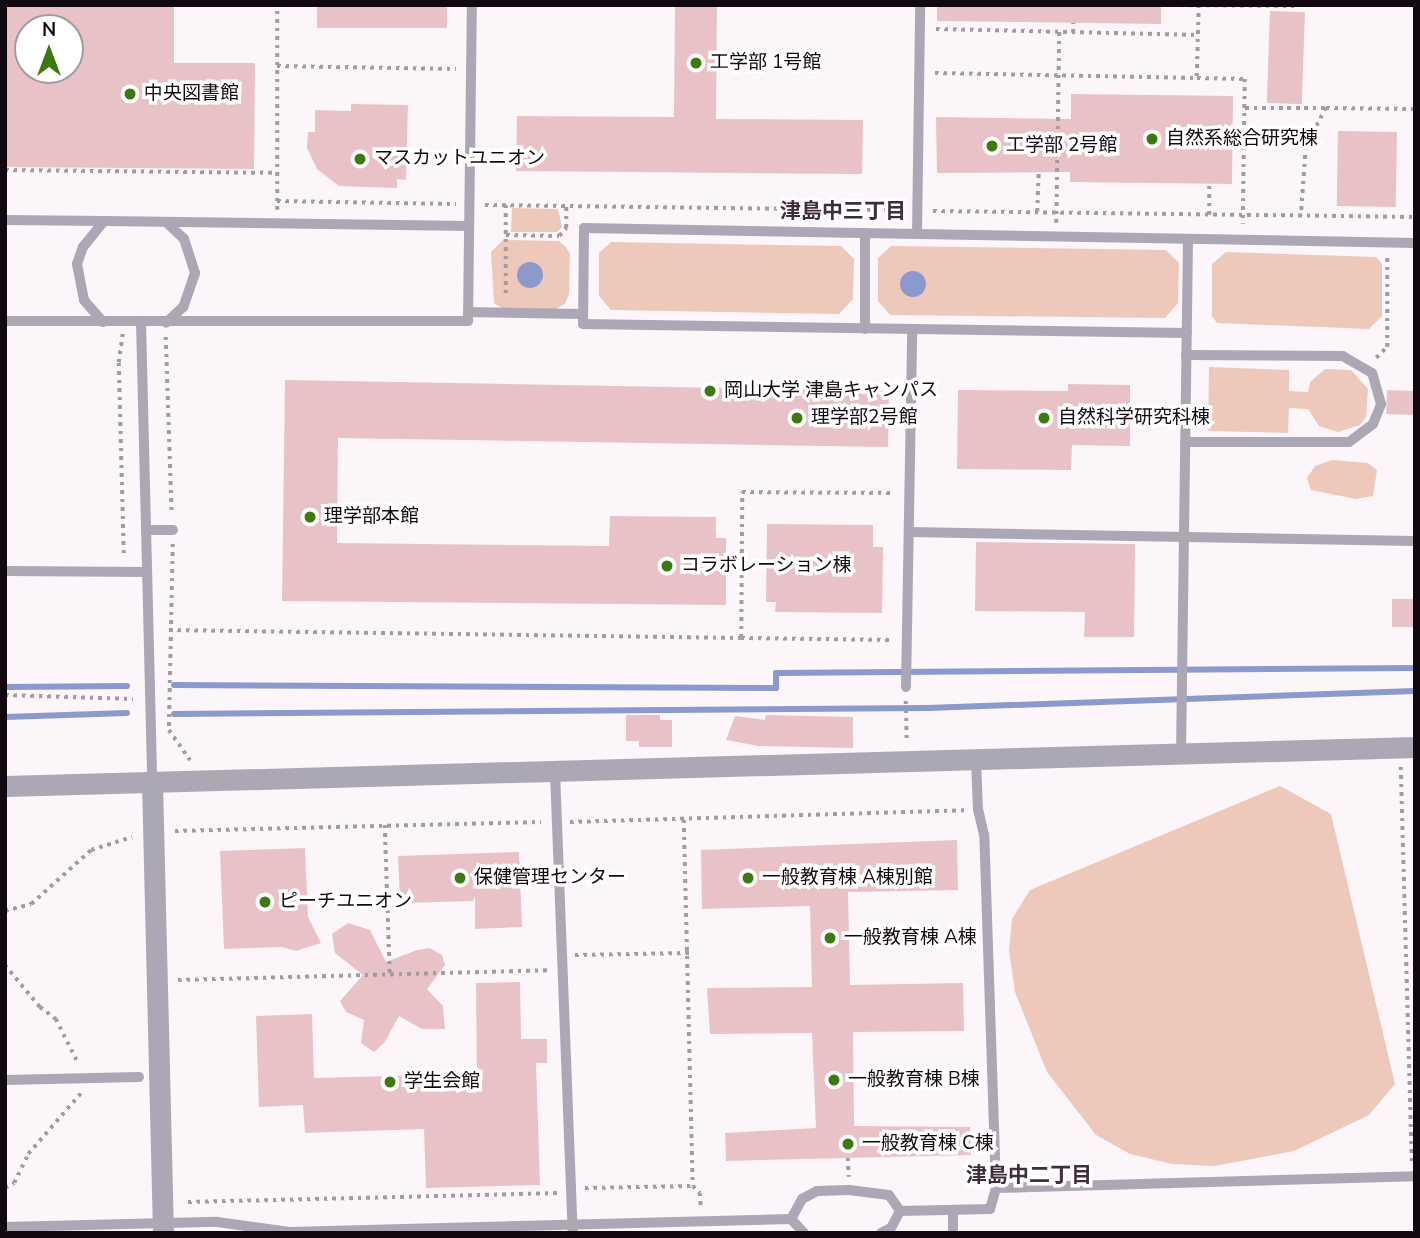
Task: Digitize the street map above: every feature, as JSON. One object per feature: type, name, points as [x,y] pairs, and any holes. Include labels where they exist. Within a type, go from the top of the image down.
[{"type":"street","points":[[5,786],[1407,747]]},
{"type":"street","points":[[152,783],[163,1228]]},
{"type":"lane","points":[[5,321],[468,321],[472,5]]},
{"type":"lane","points":[[917,234],[920,5]]},
{"type":"lane","points":[[5,220],[469,226]]},
{"type":"lane","points":[[103,322],[83,299],[77,264],[83,247],[104,221]]},
{"type":"lane","points":[[165,222],[184,239],[195,273],[183,307],[166,323]]},
{"type":"lane","points":[[1186,333],[583,324],[584,228],[1415,243]]},
{"type":"lane","points":[[864,233],[865,329]]},
{"type":"lane","points":[[1181,754],[1180,668],[1188,239]]},
{"type":"lane","points":[[468,312],[583,314]]},
{"type":"lane","points":[[141,322],[152,783]]},
{"type":"lane","points":[[907,682],[912,330]]},
{"type":"lane","points":[[1185,442],[1349,442],[1368,430],[1380,411],[1379,387],[1367,367],[1343,356],[1186,355]]},
{"type":"lane","points":[[146,530],[173,530]]},
{"type":"lane","points":[[909,532],[1415,541]]},
{"type":"lane","points":[[5,571],[147,572]]},
{"type":"lane","points":[[900,1211],[990,1209],[996,1188],[984,835],[978,810],[976,760]]},
{"type":"lane","points":[[555,772],[573,1228]]},
{"type":"lane","points":[[5,1080],[139,1077]]},
{"type":"lane","points":[[996,1188],[1414,1176]]},
{"type":"lane","points":[[791,1219],[802,1199],[817,1191],[870,1189],[889,1195],[900,1211]]},
{"type":"lane","points":[[953,1210],[953,1233]]},
{"type":"lane","points":[[881,1233],[891,1228],[900,1211]]},
{"type":"lane","points":[[5,1227],[232,1228],[289,1232],[573,1228],[791,1219],[804,1233]]},
{"type":"path","points":[[276,223],[277,5]]},
{"type":"path","points":[[1164,5],[1290,6]]},
{"type":"path","points":[[1197,78],[1199,5]]},
{"type":"path","points":[[1073,23],[1073,33]]},
{"type":"path","points":[[919,29],[1199,35]]},
{"type":"path","points":[[1056,236],[1059,32]]},
{"type":"path","points":[[276,66],[471,69]]},
{"type":"path","points":[[919,72],[1245,79],[1243,240]]},
{"type":"path","points":[[1245,108],[1415,109]]},
{"type":"path","points":[[1301,216],[1306,147],[1326,108]]},
{"type":"path","points":[[5,170],[276,173]]},
{"type":"path","points":[[1037,212],[1038,174]]},
{"type":"path","points":[[1209,184],[1209,215]]},
{"type":"path","points":[[276,201],[1415,217]]},
{"type":"path","points":[[506,205],[506,313]]},
{"type":"path","points":[[506,235],[559,236],[566,228],[566,206]]},
{"type":"path","points":[[1367,367],[1387,347],[1387,243]]},
{"type":"path","points":[[124,322],[119,363],[125,573]]},
{"type":"path","points":[[741,638],[742,492],[910,493]]},
{"type":"path","points":[[169,630],[907,640]]},
{"type":"path","points":[[906,715],[907,682]]},
{"type":"path","points":[[5,695],[133,699]]},
{"type":"path","points":[[1407,747],[1414,1176]]},
{"type":"path","points":[[173,831],[684,820],[978,810]]},
{"type":"path","points":[[684,820],[693,1186],[700,1193],[701,1221]]},
{"type":"path","points":[[385,825],[390,975]]},
{"type":"path","points":[[5,911],[31,904],[91,850],[132,836]]},
{"type":"path","points":[[564,956],[689,953]]},
{"type":"path","points":[[178,980],[564,970]]},
{"type":"path","points":[[188,1202],[553,1194],[572,1189],[693,1186]]},
{"type":"shaded area","points":[[512,208],[558,209],[562,227],[557,232],[511,232]]},
{"type":"shaded area","points":[[503,240],[559,241],[566,247],[570,254],[569,294],[565,304],[556,309],[503,309],[494,303],[491,252]]},
{"type":"shaded area","points":[[611,242],[841,246],[854,259],[853,299],[839,314],[611,310],[599,296],[599,253]]},
{"type":"shaded area","points":[[891,246],[1166,250],[1179,263],[1178,303],[1165,318],[890,315],[878,301],[878,258]]},
{"type":"shaded area","points":[[1226,252],[1376,257],[1382,264],[1382,316],[1369,329],[1217,323],[1212,316],[1212,264]]},
{"type":"shaded area","points":[[1209,367],[1289,370],[1289,391],[1308,392],[1310,382],[1325,369],[1351,370],[1368,389],[1366,417],[1360,425],[1338,432],[1319,426],[1308,409],[1289,408],[1288,433],[1208,431]]},
{"type":"shaded area","points":[[1332,460],[1368,463],[1377,470],[1373,496],[1356,499],[1311,490],[1307,478],[1315,466]]},
{"type":"shaded area","points":[[1280,786],[1331,814],[1395,1084],[1369,1115],[1294,1151],[1214,1166],[1172,1164],[1130,1154],[1096,1135],[1047,1072],[1015,992],[1009,950],[1012,919],[1030,890]]},
{"type":"water","points":[[530,262],[539,266],[543,275],[539,284],[530,288],[521,284],[517,275],[521,266]]},
{"type":"water","points":[[913,271],[922,275],[926,284],[922,293],[913,297],[904,293],[900,284],[904,275]]},
{"type":"building","name":"中央図書館","points":[[5,5],[174,5],[174,63],[255,63],[254,169],[5,167]]},
{"type":"building","points":[[317,5],[447,5],[447,28],[317,28]]},
{"type":"building","name":"工学部 1号館","points":[[675,5],[717,5],[716,119],[863,120],[862,174],[516,171],[517,116],[674,117]]},
{"type":"building","points":[[937,5],[1161,5],[1161,24],[937,21]]},
{"type":"building","points":[[1270,11],[1305,12],[1302,104],[1267,103]]},
{"type":"building","name":"自然系総合研究棟","points":[[1071,94],[1233,96],[1232,184],[1070,182],[1070,172],[937,173],[936,117],[1071,119]]},
{"type":"building","name":"マスカットユニオン","points":[[351,104],[408,105],[406,180],[397,179],[397,188],[339,186],[317,169],[307,148],[308,132],[315,132],[315,110],[351,111]]},
{"type":"building","points":[[1338,131],[1397,132],[1396,207],[1337,206]]},
{"type":"building","name":"理学部本館","points":[[285,380],[889,391],[888,447],[338,438],[337,543],[609,546],[610,516],[716,517],[716,538],[726,538],[726,605],[282,601]]},
{"type":"building","name":"自然科学研究科棟","points":[[1068,384],[1130,385],[1130,446],[1072,445],[1071,470],[957,469],[958,390],[1068,391]]},
{"type":"building","points":[[1387,390],[1415,391],[1414,415],[1386,414]]},
{"type":"building","points":[[767,524],[873,525],[873,547],[883,547],[882,613],[775,612],[776,602],[766,602]]},
{"type":"building","points":[[976,542],[1135,544],[1134,637],[1084,637],[1085,612],[975,611]]},
{"type":"building","points":[[1392,599],[1415,599],[1415,627],[1392,627]]},
{"type":"building","points":[[626,715],[660,715],[660,720],[672,720],[672,747],[639,747],[639,741],[626,741]]},
{"type":"building","points":[[766,715],[853,717],[853,748],[759,746],[726,740],[735,716],[765,720]]},
{"type":"building","points":[[957,840],[958,890],[848,892],[850,985],[963,983],[964,1031],[853,1032],[854,1126],[970,1127],[971,1155],[726,1161],[725,1133],[816,1128],[812,1033],[710,1034],[707,988],[812,987],[810,906],[702,909],[701,850]]},
{"type":"building","name":"ピーチユニオン","points":[[305,848],[308,917],[321,943],[296,951],[282,947],[224,949],[220,851]]},
{"type":"building","name":"保健管理センター","points":[[519,852],[522,927],[475,929],[475,896],[473,901],[400,903],[398,856]]},
{"type":"building","points":[[348,923],[370,930],[386,962],[430,948],[442,955],[445,965],[427,989],[443,1006],[445,1029],[422,1029],[399,1016],[384,1043],[374,1052],[361,1043],[364,1020],[346,1012],[340,1001],[363,975],[335,953],[332,934]]},
{"type":"building","name":"学生会館","points":[[520,982],[521,1039],[547,1039],[547,1063],[536,1063],[540,1185],[426,1188],[424,1129],[305,1133],[303,1105],[259,1107],[256,1016],[312,1014],[314,1078],[472,1074],[477,1088],[476,983]]},
{"type":"waterway","points":[[174,685],[776,688],[776,673],[1415,668]]},
{"type":"waterway","points":[[5,687],[127,686]]},
{"type":"waterway","points":[[174,714],[927,708],[1415,691]]},
{"type":"waterway","points":[[5,717],[127,713]]},
{"type":"place","name":"工学部 1号館","points":[[696,63]]},
{"type":"place","name":"中央図書館","points":[[130,94]]},
{"type":"place","name":"自然系総合研究棟","points":[[1152,139]]},
{"type":"place","name":"工学部 2号館","points":[[992,146]]},
{"type":"place","name":"マスカットユニオン","points":[[360,159]]},
{"type":"place","name":"岡山大学 津島キャンパス","points":[[710,391]]},
{"type":"place","name":"理学部2号館","points":[[797,418]]},
{"type":"place","name":"自然科学研究科棟","points":[[1044,418]]},
{"type":"place","name":"理学部本館","points":[[310,517]]},
{"type":"place","name":"コラボレーション棟","points":[[667,566]]},
{"type":"place","name":"保健管理センター","points":[[460,878]]},
{"type":"place","name":"一般教育棟 A棟別館","points":[[748,878]]},
{"type":"place","name":"ピーチユニオン","points":[[265,902]]},
{"type":"place","name":"一般教育棟 A棟","points":[[830,938]]},
{"type":"place","name":"一般教育棟 B棟","points":[[834,1080]]},
{"type":"place","name":"学生会館","points":[[390,1082]]},
{"type":"place","name":"一般教育棟 C棟","points":[[848,1144]]},
{"type":"district","name":"津島中三丁目","points":[[843,211]]},
{"type":"district","name":"津島中二丁目","points":[[1029,1175]]}]
